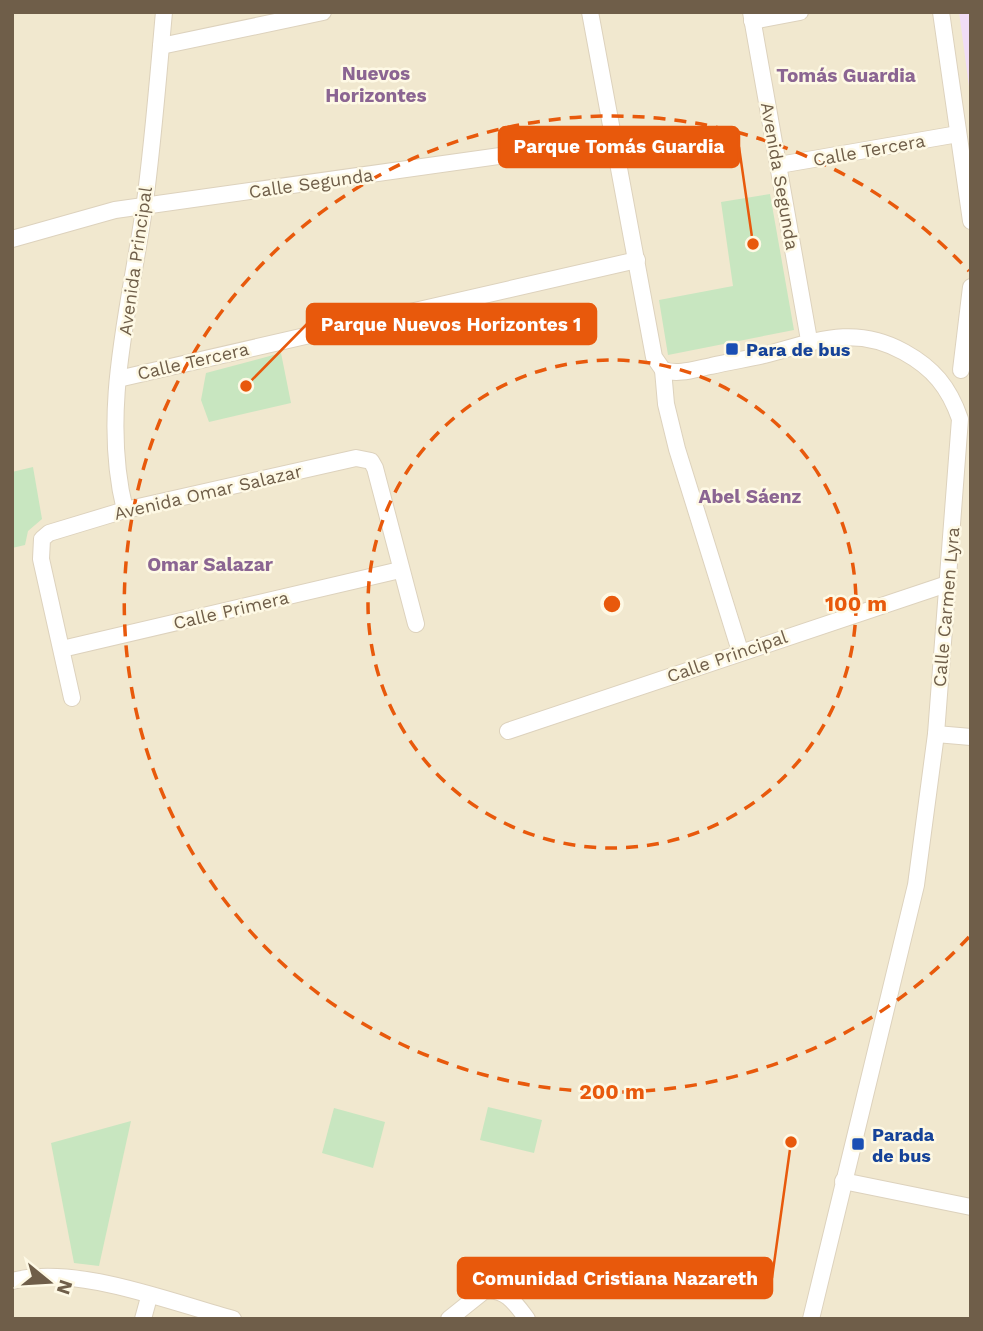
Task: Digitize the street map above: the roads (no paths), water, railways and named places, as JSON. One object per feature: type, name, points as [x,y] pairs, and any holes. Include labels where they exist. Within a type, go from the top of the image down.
[{"type":"street","name":"Avenida Principal","points":[[125,510],[115,452],[118,379],[144,206],[164,12]]},
{"type":"street","points":[[161,46],[323,12]]},
{"type":"street","points":[[590,12],[654,357],[663,370],[666,404],[677,449],[740,651]]},
{"type":"street","points":[[751,17],[800,12]]},
{"type":"street","points":[[941,12],[971,221]]},
{"type":"street","name":"Avenida Segunda","points":[[751,17],[809,340]]},
{"type":"street","name":"Calle Tercera","points":[[779,165],[958,134]]},
{"type":"street","name":"Calle Segunda","points":[[12,239],[115,211],[144,206],[613,140]]},
{"type":"street","name":"Calle Tercera","points":[[118,379],[637,260]]},
{"type":"street","points":[[961,370],[971,288]]},
{"type":"street","name":"Calle Carmen Lyra","points":[[663,370],[683,372],[764,355],[809,340],[839,336],[861,338],[899,349],[926,364],[953,399],[960,419],[936,734],[916,885],[811,1319]]},
{"type":"street","name":"Avenida Omar Salazar","points":[[72,698],[41,559],[42,539],[49,533],[125,510],[364,458],[375,468],[416,624]]},
{"type":"street","name":"Calle Primera","points":[[62,649],[400,570]]},
{"type":"street","name":"Calle Principal","points":[[508,731],[740,651],[947,584]]},
{"type":"street","points":[[936,734],[971,737]]},
{"type":"street","points":[[843,1181],[971,1207]]},
{"type":"street","points":[[12,1281],[26,1277],[71,1276],[233,1319]]},
{"type":"street","points":[[449,1319],[484,1291],[492,1290],[512,1300],[527,1319]]},
{"type":"street","points":[[143,1319],[149,1297]]},
{"type":"place","name":"Parque Tomás Guardia","points":[[753,244]]},
{"type":"place","name":"Para de bus","points":[[732,349]]},
{"type":"place","name":"Parque Nuevos Horizontes 1","points":[[246,386]]},
{"type":"place","name":"Comunidad Cristiana Nazareth","points":[[791,1142]]},
{"type":"place","name":"Parada de bus","points":[[858,1144]]},
{"type":"district","name":"Tomás Guardia","points":[[846,75]]},
{"type":"district","name":"Nuevos Horizontes","points":[[376,84]]},
{"type":"district","name":"Abel Sáenz","points":[[750,496]]},
{"type":"district","name":"Omar Salazar","points":[[210,564]]}]
